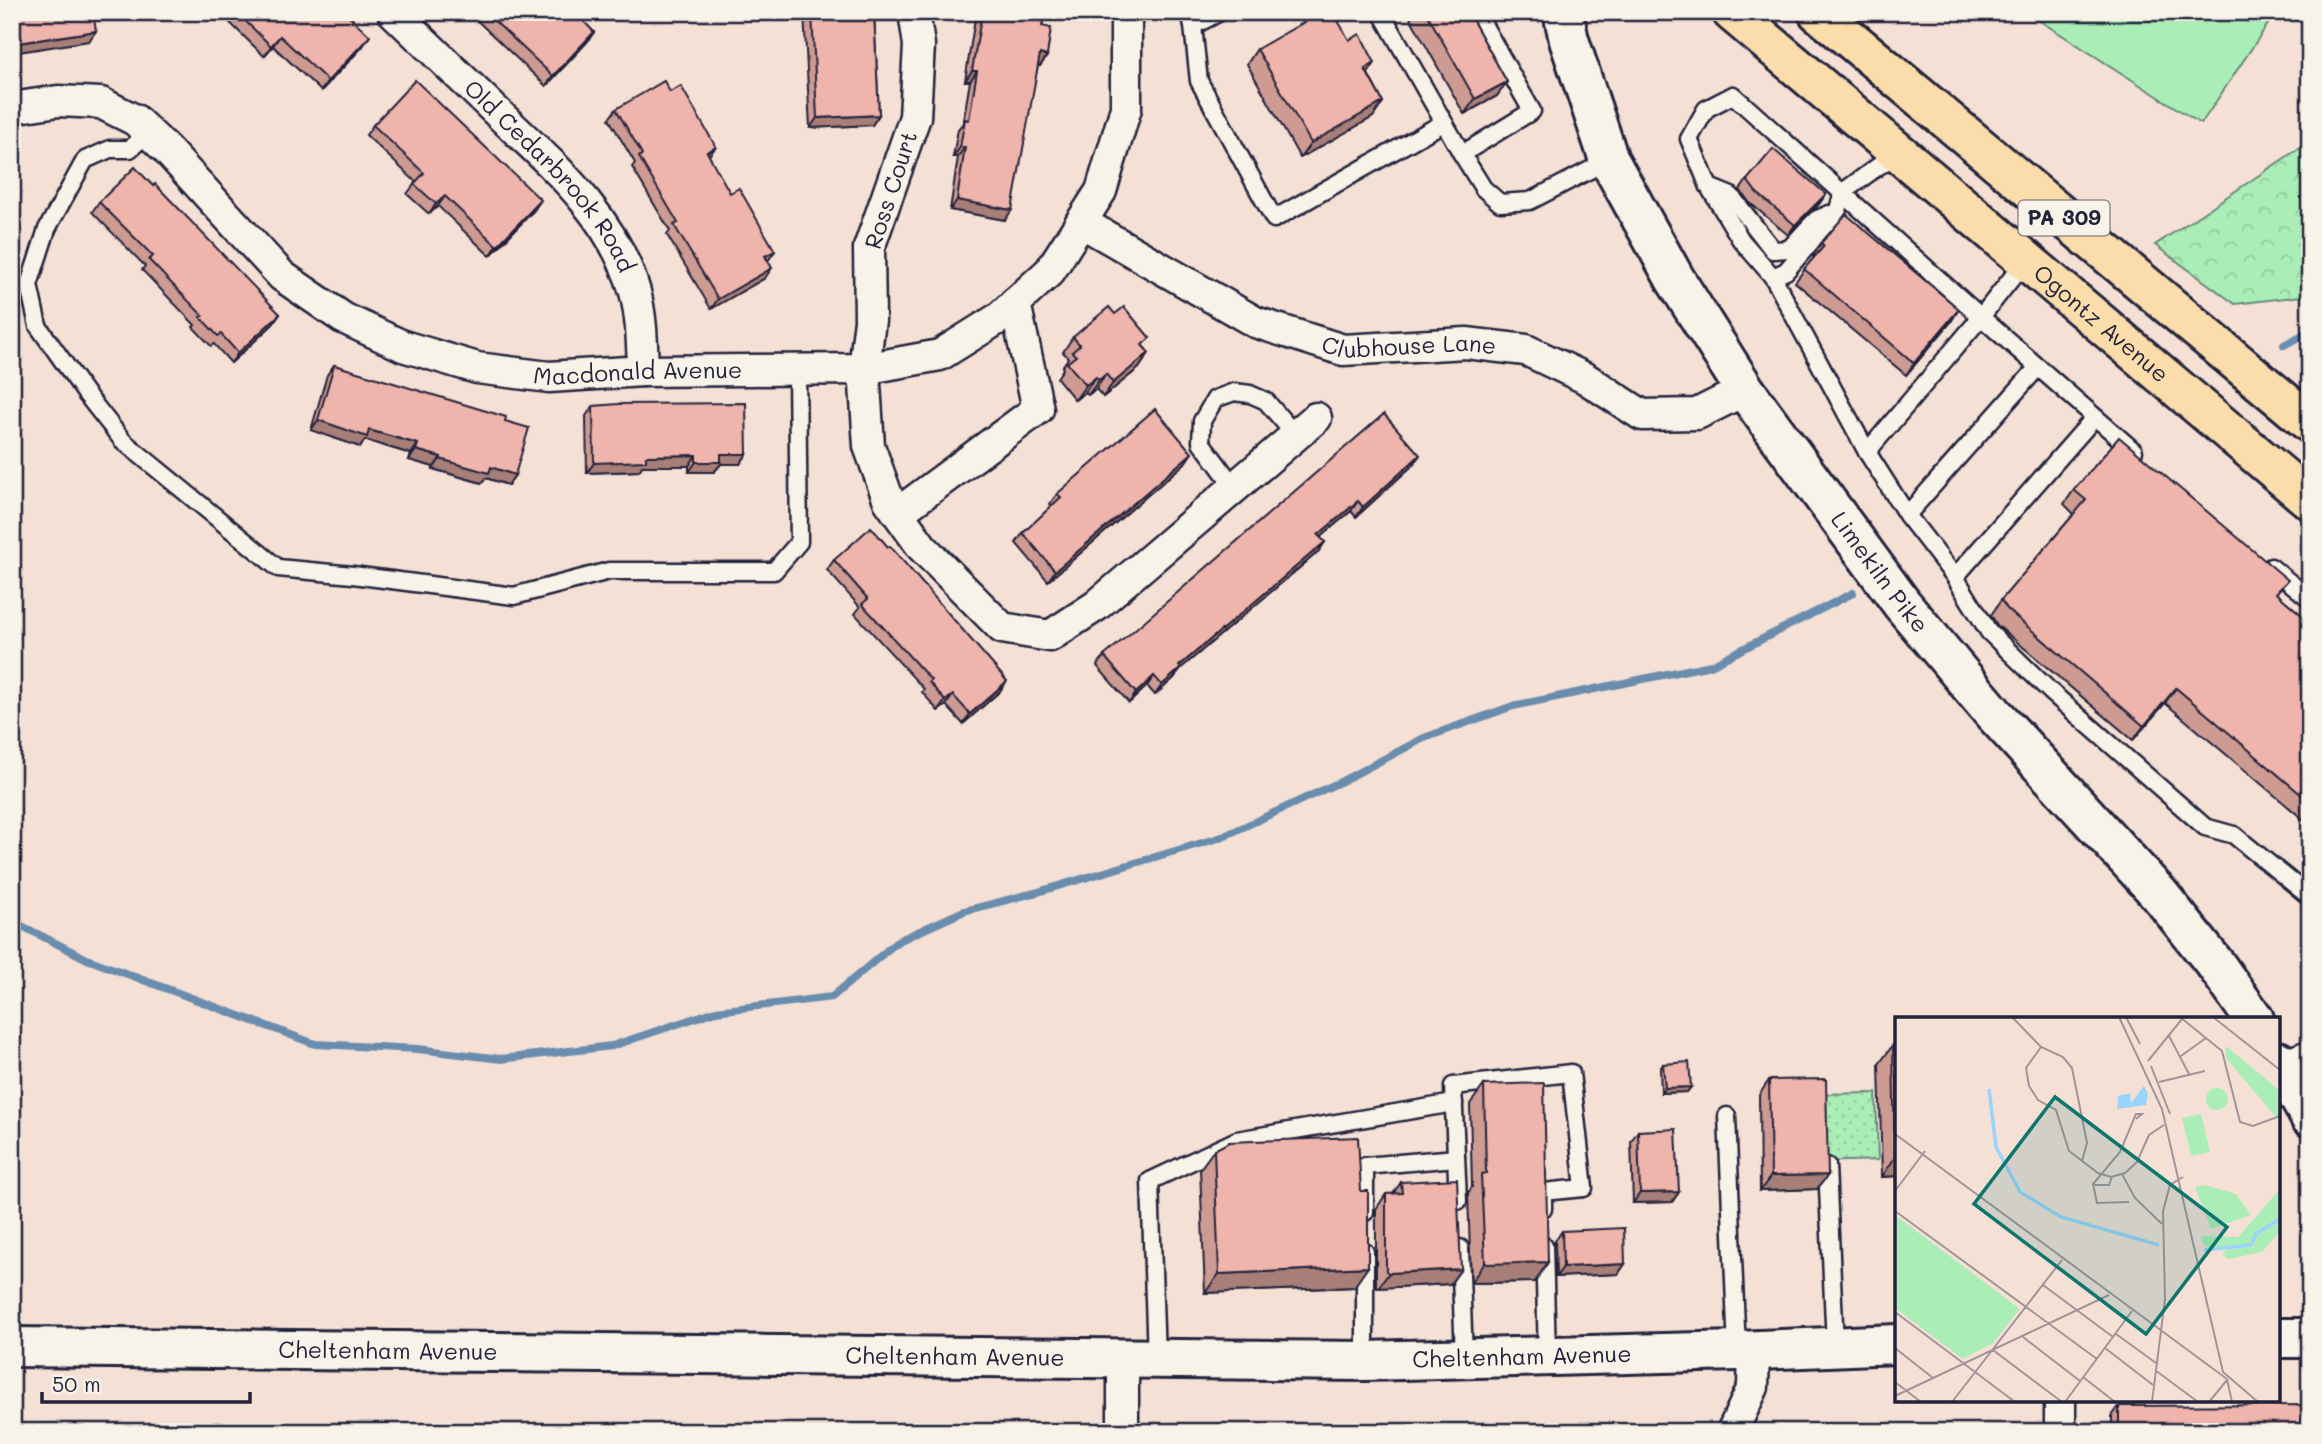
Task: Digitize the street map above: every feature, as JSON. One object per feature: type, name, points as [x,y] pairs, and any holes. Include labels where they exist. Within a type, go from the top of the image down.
[{"type":"highway","name":"Ogontz Avenue","points":[[1732,12],[2310,500]]},
{"type":"highway","name":"PA 309","points":[[1818,12],[2310,423]]},
{"type":"main road","name":"Limekiln Pike","points":[[1549,12],[1582,76]]},
{"type":"main road","name":"Limekiln Pike","points":[[1563,12],[1569,40],[1609,160],[1675,279],[1745,390],[1902,604],[1993,713],[2160,895],[2216,965],[2253,1017]]},
{"type":"main road","points":[[2280,1064],[2310,1117]]},
{"type":"main road","points":[[2280,1338],[2310,1338]]},
{"type":"main road","name":"Cheltenham Avenue","points":[[12,1347],[1365,1361],[1895,1344]]},
{"type":"street","name":"Old Cedarbrook Road","points":[[393,12],[546,158],[601,219],[620,254],[635,292],[640,318],[643,371]]},
{"type":"street","name":"Ross Court","points":[[914,12],[919,45],[915,117],[869,248],[870,320],[864,369],[869,446],[889,501],[922,547],[1002,628],[1049,636],[1096,606],[1306,427]]},
{"type":"street","name":"Macdonald Avenue","points":[[12,108],[58,101],[101,103],[135,120],[166,149],[282,276],[343,318],[403,346],[477,368],[549,377],[643,371],[864,369],[940,355],[999,318],[1050,271],[1101,191],[1126,108],[1125,12]]},
{"type":"street","name":"Clubhouse Lane","points":[[1081,222],[1255,322],[1343,350],[1466,343],[1526,350],[1585,378],[1642,415],[1697,414],[1745,390]]},
{"type":"street","points":[[898,513],[1038,409],[1015,303]]},
{"type":"street","points":[[1732,1432],[1753,1387],[1746,1350]]},
{"type":"street","points":[[1123,1432],[1140,1357]]},
{"type":"street","points":[[2060,1402],[2060,1432]]},
{"type":"lane","points":[[1220,12],[1191,19],[1199,80],[1274,219],[1443,123]]},
{"type":"lane","points":[[1381,12],[1483,188],[1500,203],[1530,201],[1609,160]]},
{"type":"lane","points":[[1462,154],[1532,111],[1476,12]]},
{"type":"lane","points":[[2145,460],[1733,95],[1706,108],[1689,139],[1709,187],[1741,240],[1773,277],[1867,452],[1907,515],[1955,577],[1989,632],[2051,692],[2205,827],[2234,835],[2310,897]]},
{"type":"lane","points":[[148,132],[130,149],[110,149],[85,160],[47,229],[29,285],[38,326],[123,441],[278,568],[514,596],[610,571],[774,571],[799,542],[797,371]]},
{"type":"lane","points":[[1773,277],[1786,271],[1838,211],[1843,192],[1880,165],[1903,157]]},
{"type":"lane","points":[[1709,187],[1731,196],[1773,250],[1789,249],[1815,220],[1838,211]]},
{"type":"lane","points":[[1867,452],[2026,260]]},
{"type":"lane","points":[[1907,515],[2038,366]]},
{"type":"lane","points":[[1235,488],[1201,442],[1202,421],[1215,399],[1234,392],[1250,394],[1306,427]]},
{"type":"lane","points":[[1955,577],[2095,417]]},
{"type":"lane","points":[[2257,555],[2310,599]]},
{"type":"lane","points":[[2280,1060],[2310,1048]]},
{"type":"lane","points":[[1458,1211],[1453,1086],[1571,1073],[1584,1188],[1543,1192],[1547,1355]]},
{"type":"lane","points":[[1140,1357],[1150,1181],[1237,1140],[1454,1103]]},
{"type":"lane","points":[[1727,1116],[1746,1350]]},
{"type":"lane","points":[[1365,1361],[1365,1166],[1456,1158]]},
{"type":"lane","points":[[1826,1166],[1835,1346]]},
{"type":"lane","points":[[1460,1238],[1464,1358]]},
{"type":"green space","points":[[2026,12],[2276,12],[2201,124]]},
{"type":"green space","points":[[2310,141],[2310,295],[2235,304],[2155,245]]},
{"type":"green space","points":[[1876,1093],[1878,1160],[1817,1162],[1816,1094]]},
{"type":"building","points":[[12,12],[93,12],[96,31],[12,44]]},
{"type":"building","points":[[236,12],[345,12],[370,36],[328,81],[280,36],[271,46]]},
{"type":"building","points":[[485,12],[575,12],[594,32],[553,76]]},
{"type":"building","points":[[812,12],[874,12],[879,115],[817,118]]},
{"type":"building","points":[[982,12],[1045,12],[1042,26],[1051,28],[1047,56],[1040,54],[1012,210],[957,200],[965,147],[960,147],[965,119],[969,120],[977,71],[972,71]]},
{"type":"building","points":[[1322,12],[1333,12],[1349,40],[1360,34],[1375,63],[1365,69],[1383,102],[1311,143],[1257,49]]},
{"type":"building","points":[[1426,12],[1468,12],[1507,82],[1475,99]]},
{"type":"building","points":[[415,80],[541,200],[497,246],[445,196],[436,204],[414,184],[424,173],[373,125]]},
{"type":"building","points":[[664,81],[670,92],[681,86],[716,147],[707,152],[730,193],[739,188],[775,251],[765,256],[772,268],[718,299],[674,225],[678,223],[639,157],[642,154],[616,109]]},
{"type":"building","points":[[1773,149],[1826,194],[1795,225],[1756,192],[1747,180]]},
{"type":"building","points":[[135,167],[153,186],[155,184],[280,314],[238,353],[221,334],[218,336],[200,317],[203,316],[149,260],[153,256],[99,202]]},
{"type":"building","points":[[1846,214],[1959,309],[1914,363],[1804,269],[1824,246],[1821,243]]},
{"type":"building","points":[[1109,307],[1115,314],[1124,307],[1150,338],[1142,345],[1149,353],[1113,383],[1106,374],[1099,380],[1096,377],[1086,385],[1067,363],[1076,356],[1072,352],[1080,345],[1073,337]]},
{"type":"building","points":[[334,365],[506,417],[505,421],[529,428],[515,475],[491,467],[489,473],[416,450],[418,444],[369,430],[367,437],[318,420]]},
{"type":"building","points":[[746,403],[747,454],[721,454],[721,462],[696,462],[696,455],[646,456],[646,461],[594,463],[593,406]]},
{"type":"building","points":[[1155,409],[1192,453],[1055,571],[1023,533],[1061,497],[1057,494]]},
{"type":"building","points":[[1384,414],[1420,455],[1363,507],[1358,501],[1318,535],[1325,542],[1179,666],[1181,668],[1162,685],[1154,676],[1136,693],[1104,656]]},
{"type":"building","points":[[2119,437],[2288,580],[2276,593],[2310,622],[2310,802],[2176,688],[2144,726],[2008,610],[2001,600],[2086,500],[2074,490]]},
{"type":"building","points":[[871,527],[1007,681],[970,714],[953,695],[945,701],[929,682],[931,680],[862,604],[868,599],[834,560]]},
{"type":"building","points":[[1893,1045],[1895,1045],[1895,1157]]},
{"type":"building","points":[[1689,1062],[1691,1087],[1665,1088],[1663,1064]]},
{"type":"building","points":[[1826,1079],[1828,1175],[1771,1176],[1769,1080]]},
{"type":"building","points":[[1544,1083],[1548,1262],[1488,1264],[1485,1263],[1481,1174],[1486,1173],[1484,1085]]},
{"type":"building","points":[[1676,1129],[1679,1192],[1640,1193],[1638,1131]]},
{"type":"building","points":[[1358,1137],[1361,1191],[1368,1191],[1368,1267],[1219,1274],[1214,1150],[1229,1142]]},
{"type":"building","points":[[1457,1179],[1461,1269],[1386,1271],[1386,1194],[1402,1193],[1401,1182]]},
{"type":"building","points":[[1624,1228],[1625,1264],[1563,1267],[1562,1231]]},
{"type":"building","points":[[2310,1405],[2310,1432],[2119,1432],[2119,1406]]},
{"type":"waterway","points":[[2284,345],[2310,331]]},
{"type":"waterway","points":[[12,921],[87,959],[315,1044],[418,1049],[501,1059],[612,1046],[716,1011],[832,997],[898,941],[964,911],[1038,892],[1222,837],[1342,781],[1424,738],[1513,706],[1711,665],[1853,593]]}]
